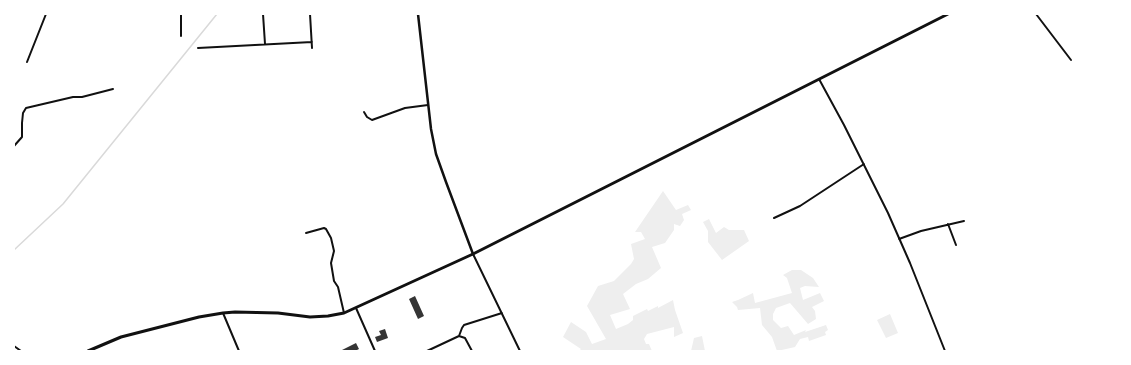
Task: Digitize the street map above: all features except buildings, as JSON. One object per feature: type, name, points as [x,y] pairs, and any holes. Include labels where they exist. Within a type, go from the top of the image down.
[{"type":"main road","points":[[91,350],[121,337],[199,317],[223,313],[278,313],[310,317],[344,313],[473,254],[943,15],[948,14]]},
{"type":"street","points":[[27,62],[46,14]]},
{"type":"street","points":[[180,14],[181,36]]},
{"type":"street","points":[[263,14],[265,44]]},
{"type":"street","points":[[310,14],[312,48]]},
{"type":"street","points":[[418,14],[431,129],[436,154],[473,254],[520,351]]},
{"type":"street","points":[[1036,14],[1071,60]]},
{"type":"street","points":[[198,48],[312,42]]},
{"type":"street","points":[[819,79],[864,164],[899,239],[945,351]]},
{"type":"street","points":[[14,146],[22,137],[23,113],[26,108],[114,89]]},
{"type":"street","points":[[364,112],[367,117],[372,120],[405,108],[428,105]]},
{"type":"street","points":[[774,218],[800,206],[864,164]]},
{"type":"street","points":[[899,239],[921,231],[964,221]]},
{"type":"street","points":[[948,224],[956,245]]},
{"type":"street","points":[[306,233],[324,228],[331,238],[334,251],[332,263],[334,281],[338,287],[344,313]]},
{"type":"street","points":[[356,308],[375,351]]},
{"type":"street","points":[[223,313],[239,351]]},
{"type":"street","points":[[459,336],[464,325],[502,313]]},
{"type":"street","points":[[427,351],[459,336],[465,338],[472,351]]},
{"type":"street","points":[[14,346],[21,351]]},
{"type":"shaded area","points":[[663,191],[676,210],[688,205],[691,210],[682,214],[684,220],[680,226],[674,224],[674,230],[665,243],[652,247],[661,268],[648,279],[636,284],[623,294],[630,309],[610,315],[616,329],[628,324],[633,320],[633,316],[647,309],[648,311],[658,306],[658,308],[673,300],[683,333],[674,337],[674,327],[647,334],[644,339],[646,344],[649,344],[652,351],[579,351],[581,349],[563,337],[571,322],[586,332],[592,344],[606,339],[587,306],[598,286],[614,281],[631,264],[634,259],[631,244],[645,239],[641,232],[635,232]]},
{"type":"shaded area","points":[[709,219],[716,233],[724,227],[729,230],[744,230],[749,241],[722,260],[708,242],[708,231],[703,222]]},
{"type":"shaded area","points":[[792,270],[801,270],[813,278],[819,287],[805,286],[800,288],[803,300],[820,293],[824,301],[812,307],[815,311],[816,319],[808,324],[790,303],[776,308],[773,314],[773,320],[781,328],[788,326],[794,335],[826,325],[828,330],[825,332],[826,335],[809,341],[808,337],[800,339],[795,347],[777,351],[772,337],[762,325],[760,308],[738,310],[732,302],[753,293],[755,303],[792,293],[787,278],[783,275]]},
{"type":"shaded area","points":[[890,314],[898,333],[886,338],[877,320]]},
{"type":"shaded area","points":[[702,336],[705,351],[691,351],[694,338]]},
{"type":"waterway","points":[[14,250],[63,204],[217,14]]}]
